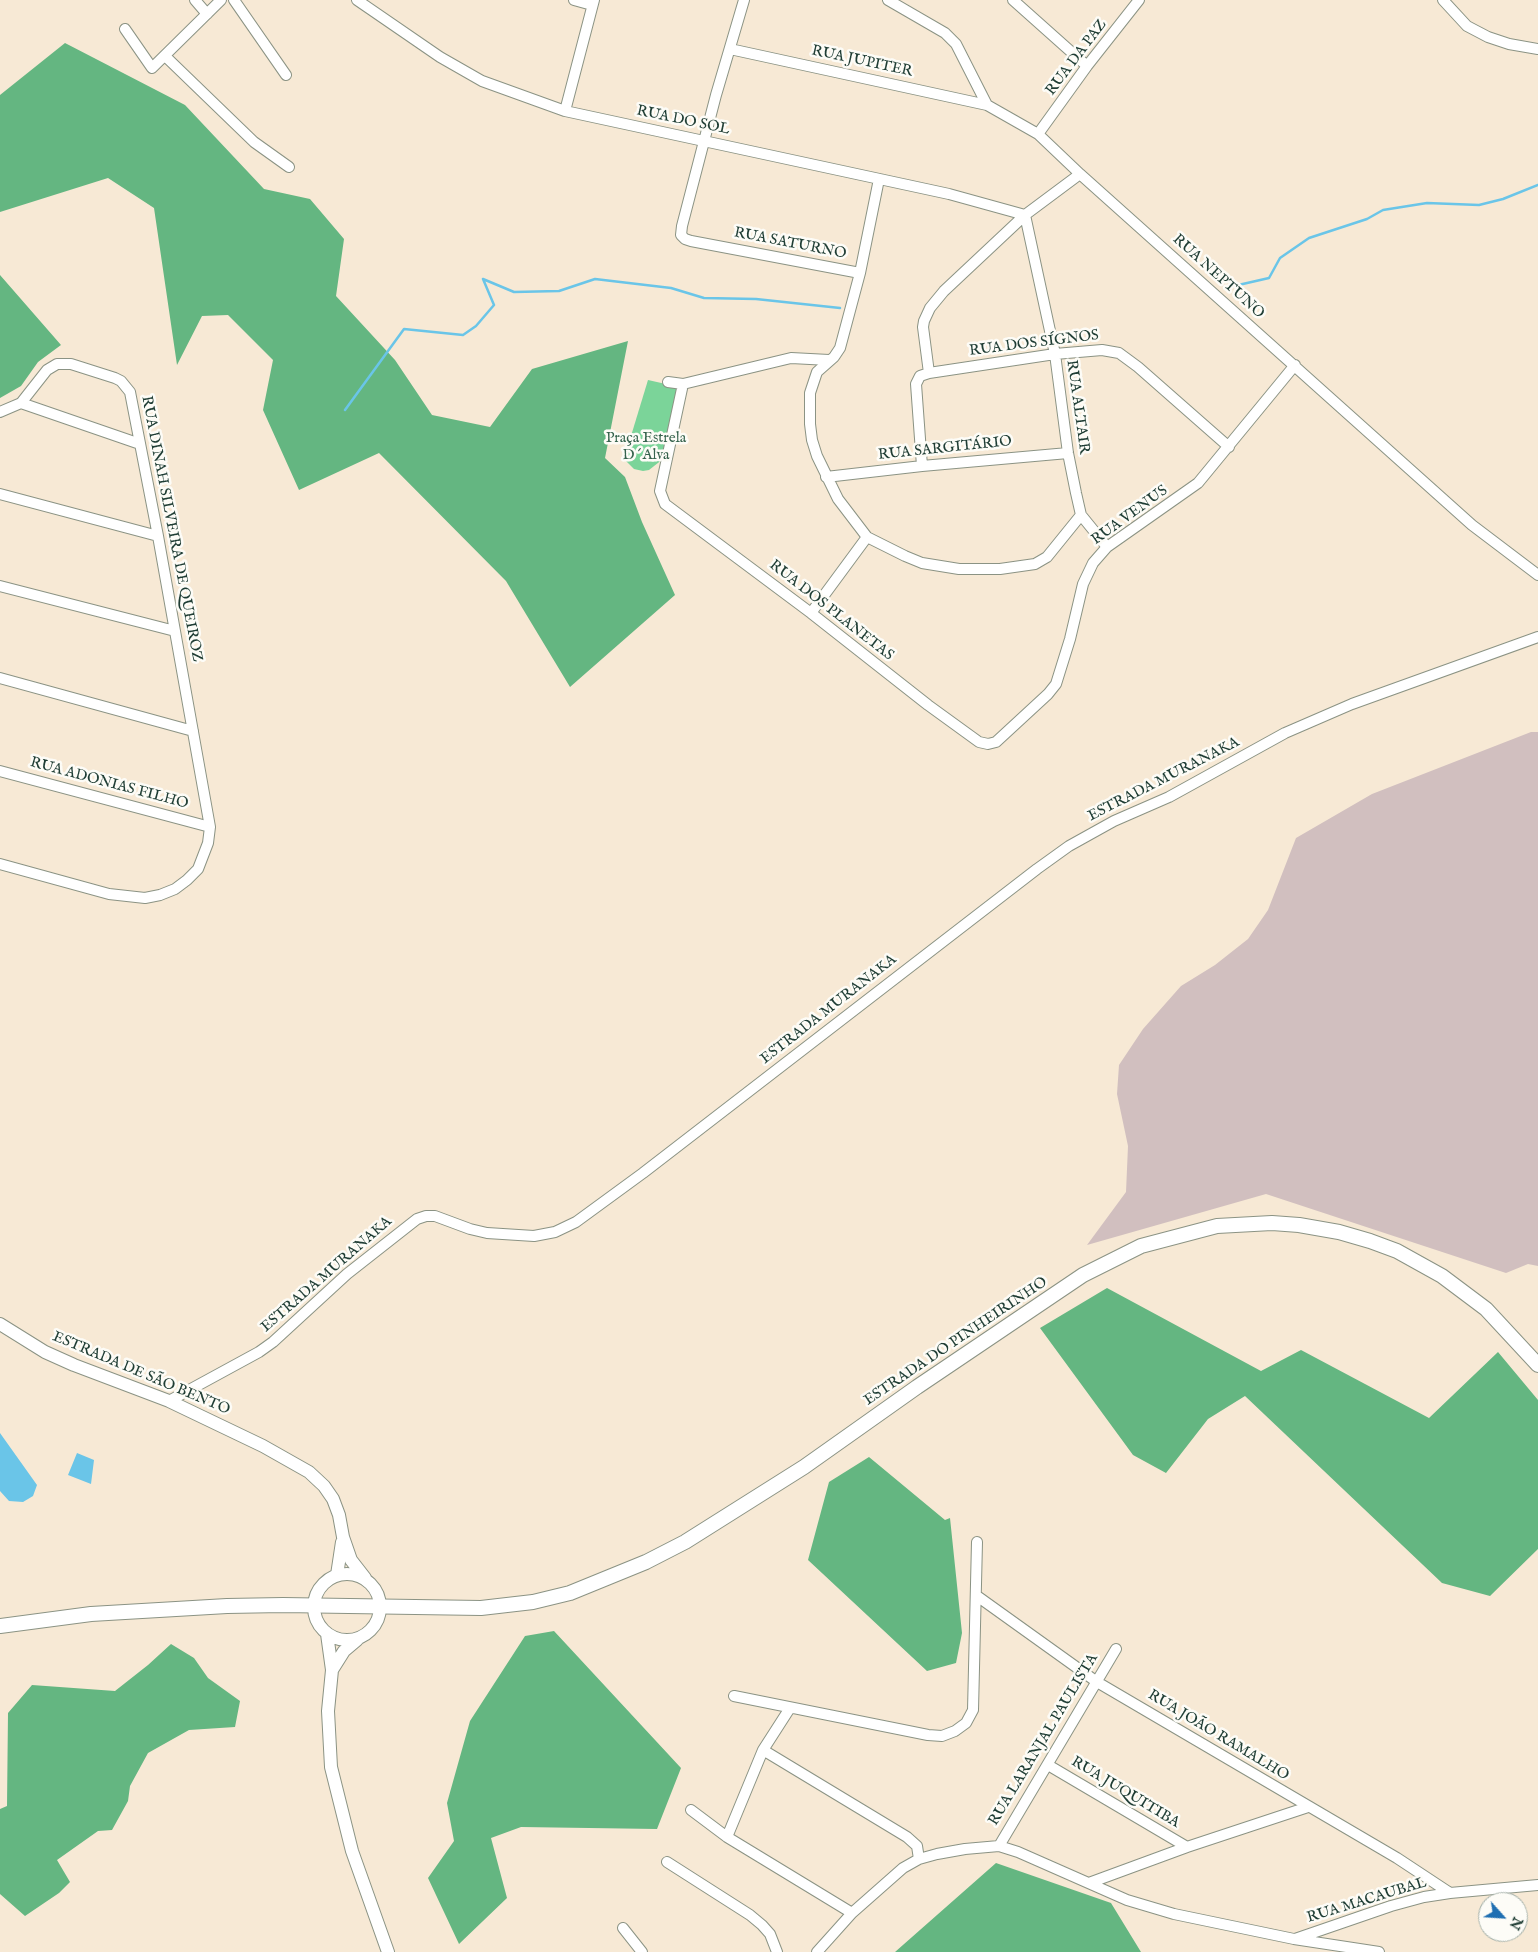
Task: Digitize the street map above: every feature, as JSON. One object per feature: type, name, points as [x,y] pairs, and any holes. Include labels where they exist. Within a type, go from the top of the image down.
[{"type":"main road","name":"ESTRADA DO PINHEIRINHO","points":[[0,1626],[91,1614],[227,1606],[314,1605],[481,1608],[533,1602],[570,1593],[646,1562],[685,1542],[804,1467],[917,1386],[1083,1275],[1141,1246],[1217,1226],[1244,1224],[1299,1225],[1339,1232],[1397,1251],[1442,1276],[1486,1309],[1538,1365]]},
{"type":"street","points":[[196,0],[207,14]]},
{"type":"street","points":[[125,29],[152,68],[222,0]]},
{"type":"street","points":[[234,0],[286,75]]},
{"type":"street","name":"RUA DO SOL","points":[[357,0],[440,57],[482,81],[565,111],[949,194],[1025,215]]},
{"type":"street","points":[[565,111],[593,3],[574,0]]},
{"type":"street","points":[[704,141],[744,0]]},
{"type":"street","points":[[888,0],[945,33],[956,44],[987,105]]},
{"type":"street","points":[[1013,0],[1087,66]]},
{"type":"street","points":[[1443,0],[1467,26],[1488,37],[1509,44],[1538,49]]},
{"type":"street","name":"RUA DA PAZ","points":[[1038,134],[1137,1]]},
{"type":"street","name":"RUA JUPITER","points":[[730,49],[987,105]]},
{"type":"street","points":[[165,56],[254,142],[289,167]]},
{"type":"street","name":"RUA NEPTUNO","points":[[987,105],[1038,134],[1080,174],[1472,525],[1538,575]]},
{"type":"street","name":"RUA SATURNO","points":[[704,141],[682,226],[681,232],[683,237],[691,241],[860,272],[840,348],[837,354],[817,372],[813,380],[810,408],[812,440],[826,477],[838,499],[867,537]]},
{"type":"street","points":[[922,466],[916,384],[920,376],[928,373],[923,327],[930,308],[950,285],[1025,215],[1080,174]]},
{"type":"street","points":[[860,272],[879,179]]},
{"type":"street","name":"RUA ALTAIR","points":[[1025,215],[1054,354],[1068,453],[1081,515]]},
{"type":"street","name":"RUA DOS SÍGNOS","points":[[928,373],[1054,354],[1102,350],[1119,353],[1138,367],[1229,447]]},
{"type":"street","points":[[668,382],[683,384],[791,358],[829,360]]},
{"type":"street","name":"RUA DINAH SILVEIRA DE QUEIROZ","points":[[0,412],[21,403],[47,370],[57,364],[71,364],[115,378],[121,381],[130,392],[210,827]]},
{"type":"street","name":"RUA VENUS","points":[[979,742],[988,744],[996,742],[1048,694],[1056,684],[1070,639],[1083,584],[1093,564],[1107,548],[1198,483],[1295,365]]},
{"type":"street","name":"RUA DOS PLANETAS","points":[[683,384],[660,491],[665,504],[812,613],[886,673],[979,742]]},
{"type":"street","points":[[21,403],[140,444]]},
{"type":"street","name":"RUA SARGITÁRIO","points":[[826,477],[1068,453]]},
{"type":"street","points":[[0,494],[158,536]]},
{"type":"street","points":[[812,613],[867,537],[905,556],[922,562],[959,568],[1008,568],[1035,564],[1047,557],[1081,515],[1107,548]]},
{"type":"street","points":[[0,586],[175,631]]},
{"type":"street","name":"ESTRADA MURANAKA","points":[[169,1401],[272,1342],[347,1274],[417,1219],[435,1216],[487,1233],[534,1236],[555,1232],[576,1222],[651,1167],[1069,846],[1114,821],[1169,797],[1285,733],[1352,704],[1538,637]]},
{"type":"street","points":[[0,678],[193,731]]},
{"type":"street","name":"RUA ADONIAS FILHO","points":[[0,771],[210,827]]},
{"type":"street","points":[[0,864],[108,894],[145,898],[175,889],[198,869],[208,844],[210,827]]},
{"type":"street","name":"ESTRADA DE SÃO BENTO","points":[[0,1324],[22,1339],[52,1355],[169,1401],[263,1446],[309,1472],[324,1486],[333,1499],[351,1560],[365,1578]]},
{"type":"street","name":"ESTRADA DE SÃO BENTO","points":[[337,1575],[343,1537]]},
{"type":"street","points":[[734,1696],[928,1735],[942,1736],[955,1731],[966,1722],[973,1710],[977,1542]]},
{"type":"street","points":[[337,1575],[356,1575],[365,1578],[373,1586],[379,1596],[381,1607],[379,1618],[367,1635],[346,1641],[336,1639],[327,1634],[319,1626],[315,1616],[314,1605],[321,1587],[337,1575]]},
{"type":"street","name":"RUA JOÃO RAMALHO","points":[[977,1596],[1097,1682],[1396,1858],[1450,1893]]},
{"type":"street","points":[[327,1634],[332,1670],[328,1711],[331,1767],[352,1851],[388,1952]]},
{"type":"street","points":[[332,1670],[344,1651],[357,1639]]},
{"type":"street","name":"RUA LARANJAL PAULISTA","points":[[999,1846],[1116,1649]]},
{"type":"street","points":[[727,1837],[763,1750],[790,1708]]},
{"type":"street","points":[[763,1750],[907,1837],[916,1846],[919,1860]]},
{"type":"street","name":"RUA JUQUITIBA","points":[[1048,1765],[1187,1848]]},
{"type":"street","points":[[1089,1883],[1308,1807]]},
{"type":"street","points":[[691,1810],[727,1837],[852,1913]]},
{"type":"street","points":[[817,1952],[852,1913],[896,1874],[919,1860],[937,1854],[965,1849],[999,1846],[1127,1900],[1174,1914],[1294,1939],[1379,1952]]},
{"type":"street","points":[[667,1862],[750,1915],[770,1934],[777,1952]]},
{"type":"street","name":"RUA MACAUBAL","points":[[1294,1939],[1391,1906],[1450,1893],[1538,1885]]},
{"type":"street","points":[[623,1928],[642,1952]]},
{"type":"shaded area","points":[[1531,732],[1538,732],[1538,1266],[1528,1264],[1506,1273],[1266,1194],[1087,1245],[1126,1192],[1128,1146],[1117,1094],[1119,1065],[1143,1029],[1181,986],[1215,965],[1248,939],[1268,910],[1296,838],[1372,794]]},
{"type":"green space","points":[[65,43],[185,105],[264,189],[310,199],[344,239],[336,296],[395,360],[432,415],[490,427],[532,369],[628,341],[605,458],[625,477],[642,522],[675,595],[570,687],[506,581],[379,453],[299,490],[263,410],[273,360],[228,315],[202,316],[177,365],[154,208],[108,178],[0,212],[0,95]]},
{"type":"green space","points":[[0,275],[61,345],[38,362],[21,386],[0,398]]},
{"type":"green space","name":"Praça Estrela D´Alva","points":[[648,380],[679,387],[663,459],[649,470],[643,471],[634,469],[624,459]]},
{"type":"green space","points":[[1107,1288],[1261,1371],[1301,1350],[1429,1418],[1498,1352],[1538,1400],[1538,1549],[1490,1596],[1442,1583],[1245,1396],[1208,1419],[1166,1473],[1133,1455],[1040,1328]]},
{"type":"green space","points":[[869,1457],[945,1520],[950,1518],[962,1633],[956,1663],[927,1671],[808,1560],[829,1482]]},
{"type":"green space","points":[[554,1631],[681,1768],[657,1829],[521,1827],[491,1838],[507,1898],[459,1944],[428,1878],[454,1841],[447,1803],[470,1721],[525,1636]]},
{"type":"green space","points":[[171,1644],[194,1658],[208,1678],[240,1701],[235,1727],[189,1730],[148,1753],[130,1786],[128,1801],[112,1830],[98,1831],[57,1860],[70,1882],[59,1893],[25,1916],[0,1894],[0,1809],[7,1806],[8,1713],[32,1685],[115,1691]]},
{"type":"green space","points":[[996,1863],[1111,1903],[1141,1952],[895,1952]]},
{"type":"water","points":[[0,1433],[37,1485],[33,1496],[23,1502],[9,1501],[0,1491]]},
{"type":"water","points":[[77,1453],[94,1460],[91,1484],[68,1475]]},
{"type":"waterway","points":[[1234,286],[1269,278],[1280,258],[1309,238],[1367,219],[1383,210],[1427,203],[1479,205],[1503,199],[1538,185]]},
{"type":"waterway","points":[[345,410],[404,329],[463,335],[476,326],[494,305],[483,279],[514,292],[559,291],[595,279],[671,288],[704,298],[756,299],[840,308]]}]
